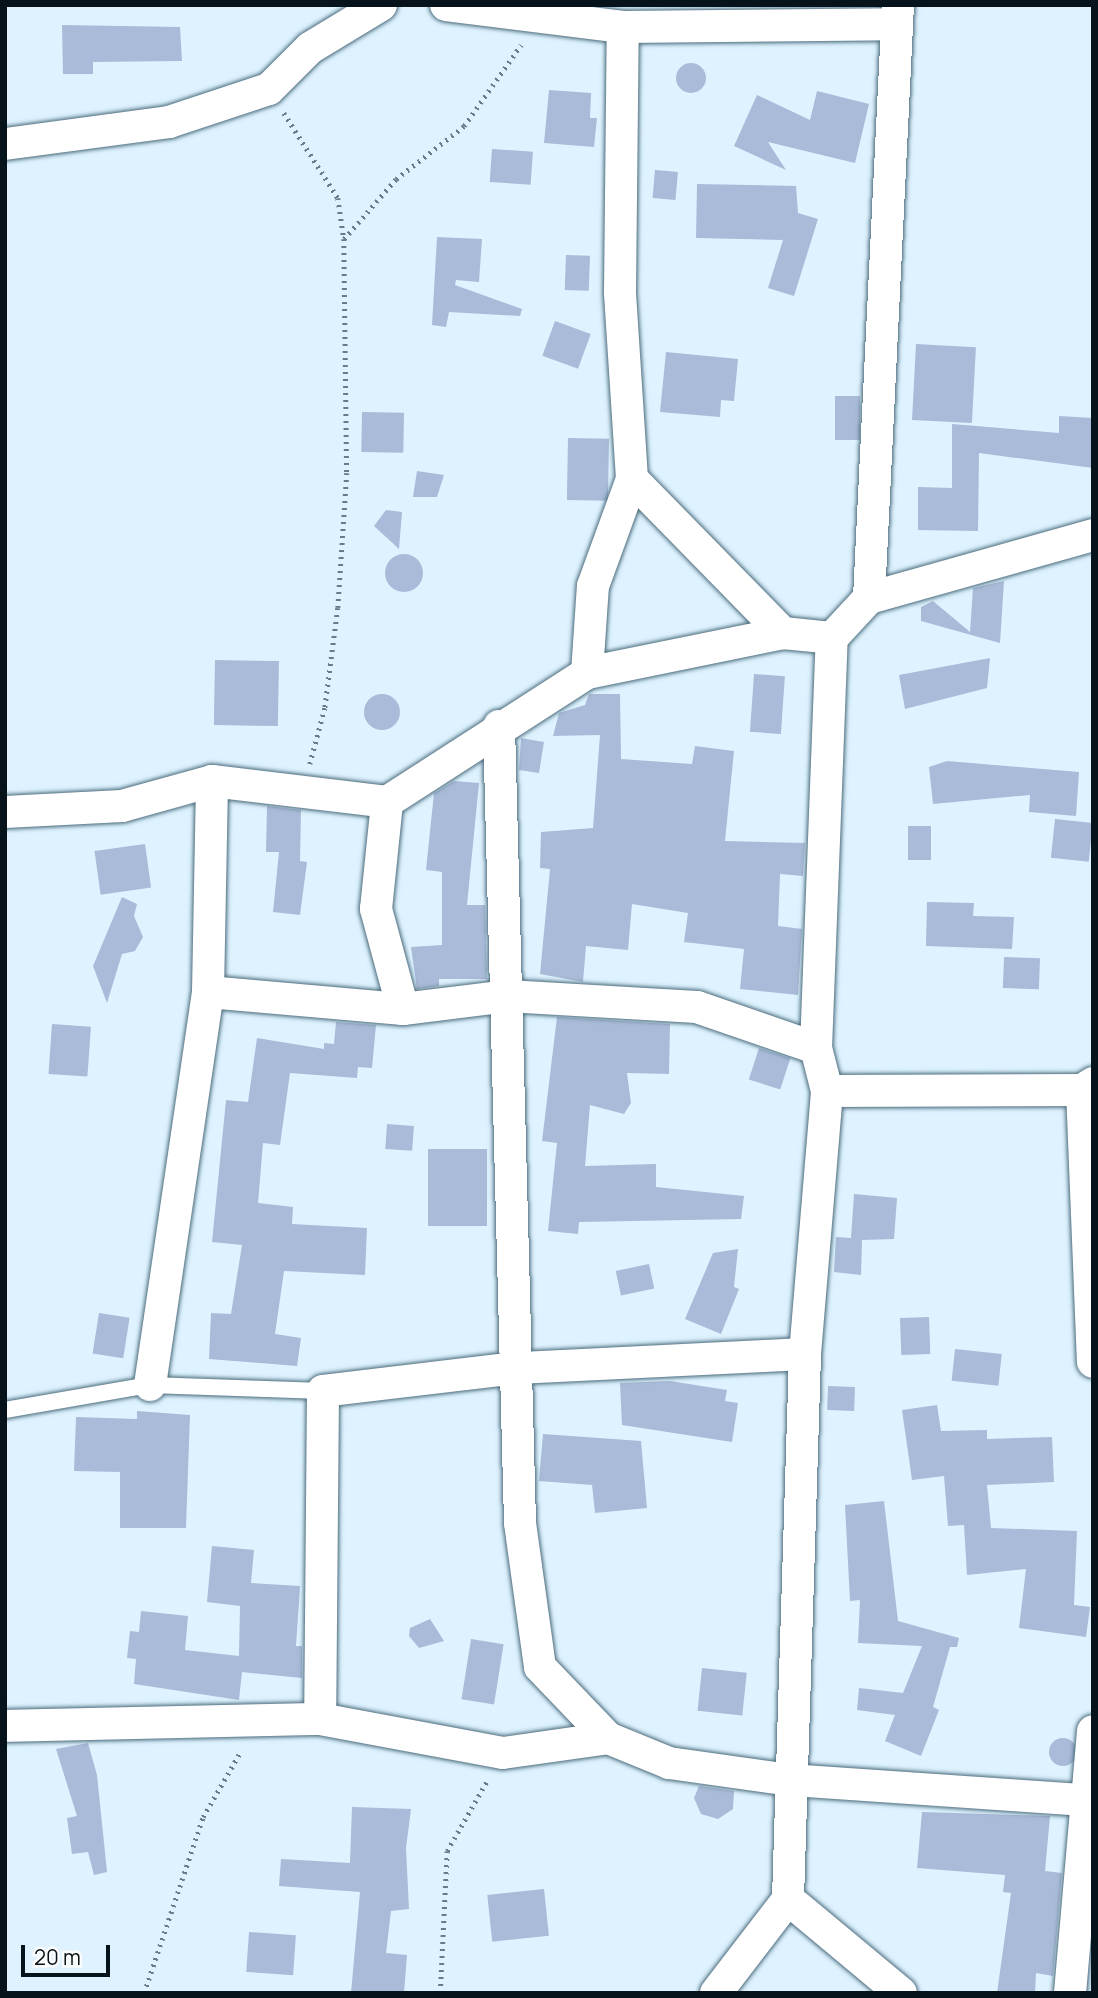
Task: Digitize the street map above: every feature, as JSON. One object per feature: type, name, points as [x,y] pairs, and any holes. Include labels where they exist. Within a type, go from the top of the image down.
[{"type":"street","points":[[5,144],[169,122],[269,89],[310,48],[381,5]]},
{"type":"street","points":[[446,5],[558,13],[623,27],[896,15],[869,598]]},
{"type":"street","points":[[587,673],[593,586],[632,479],[620,292],[623,27]]},
{"type":"street","points":[[632,479],[783,633]]},
{"type":"street","points":[[716,1993],[788,1899],[805,1354],[827,1091],[816,1048],[832,638],[869,598],[1093,535]]},
{"type":"street","points":[[5,812],[122,806],[212,781],[387,802],[499,726],[587,673],[783,633],[832,638]]},
{"type":"street","points":[[499,726],[520,1523],[540,1667],[608,1738],[669,1763],[790,1780],[1087,1800]]},
{"type":"street","points":[[150,1385],[208,992],[212,781]]},
{"type":"street","points":[[387,802],[376,909],[403,1009]]},
{"type":"street","points":[[208,992],[403,1009],[507,996],[697,1007],[816,1048]]},
{"type":"street","points":[[827,1091],[1087,1086],[1093,1362]]},
{"type":"street","points":[[320,1718],[323,1391],[516,1368],[805,1354]]},
{"type":"street","points":[[5,1726],[320,1718],[503,1753],[608,1738]]},
{"type":"street","points":[[1070,1993],[1093,1731]]},
{"type":"street","points":[[788,1899],[901,1993]]},
{"type":"lane","points":[[5,1410],[150,1385],[323,1391]]},
{"type":"path","points":[[344,239],[396,179],[464,126],[558,13]]},
{"type":"path","points":[[269,89],[338,198],[344,239],[347,473],[339,594],[325,708],[303,792]]},
{"type":"path","points":[[144,1993],[203,1817],[259,1720]]},
{"type":"path","points":[[440,1993],[447,1851],[503,1753]]},
{"type":"building","points":[[62,25],[180,27],[182,61],[93,62],[93,74],[63,74]]},
{"type":"building","points":[[691,63],[702,67],[706,78],[702,89],[691,93],[680,89],[676,78],[680,67]]},
{"type":"building","points":[[549,90],[591,93],[590,118],[597,118],[594,147],[544,143]]},
{"type":"building","points":[[817,91],[869,104],[855,163],[768,142],[786,170],[734,146],[757,95],[810,120]]},
{"type":"building","points":[[492,149],[533,152],[531,185],[490,182]]},
{"type":"building","points":[[655,170],[678,172],[675,200],[653,198]]},
{"type":"building","points":[[697,184],[796,186],[798,213],[818,219],[794,296],[768,288],[783,240],[696,238]]},
{"type":"building","points":[[437,237],[482,239],[479,282],[456,280],[455,285],[522,309],[520,316],[449,312],[446,327],[432,325]]},
{"type":"building","points":[[566,255],[590,256],[589,291],[565,290]]},
{"type":"building","points":[[555,321],[591,334],[578,369],[542,356]]},
{"type":"building","points":[[916,344],[976,347],[972,423],[912,420]]},
{"type":"building","points":[[666,352],[738,359],[734,401],[721,400],[720,417],[660,412]]},
{"type":"building","points":[[835,396],[860,396],[860,440],[835,440]]},
{"type":"building","points":[[362,412],[404,413],[403,453],[361,452]]},
{"type":"building","points":[[1059,416],[1093,418],[1093,468],[979,453],[978,531],[918,530],[918,487],[952,488],[952,424],[1059,433]]},
{"type":"building","points":[[568,438],[609,439],[608,501],[567,500]]},
{"type":"building","points":[[417,471],[444,475],[437,497],[413,497]]},
{"type":"building","points":[[386,510],[402,512],[399,549],[374,526]]},
{"type":"building","points":[[404,554],[418,559],[423,573],[418,587],[404,592],[390,587],[385,573],[390,559]]},
{"type":"building","points":[[1004,581],[1000,643],[921,621],[921,607],[933,601],[970,632],[973,588]]},
{"type":"building","points":[[990,658],[987,688],[905,709],[899,675]]},
{"type":"building","points":[[215,660],[279,661],[278,726],[214,725]]},
{"type":"building","points":[[754,674],[785,676],[781,734],[750,732]]},
{"type":"building","points":[[382,694],[395,699],[400,712],[395,725],[382,730],[369,725],[364,712],[369,699]]},
{"type":"building","points":[[589,694],[620,694],[621,759],[692,764],[695,746],[734,751],[725,841],[805,843],[803,876],[780,874],[778,926],[802,929],[798,995],[740,989],[744,949],[684,942],[688,913],[632,904],[628,950],[586,946],[583,982],[540,974],[550,869],[540,868],[541,832],[593,828],[600,735],[553,736],[559,713],[585,705]]},
{"type":"building","points":[[521,738],[544,742],[539,773],[519,770]]},
{"type":"building","points":[[947,761],[1079,772],[1076,816],[1029,812],[1030,795],[933,804],[929,767]]},
{"type":"building","points":[[454,781],[479,783],[467,905],[485,905],[487,979],[439,979],[439,986],[417,989],[411,947],[442,945],[442,872],[426,870],[434,793]]},
{"type":"building","points":[[267,806],[301,810],[300,861],[307,862],[300,915],[273,912],[279,852],[266,852]]},
{"type":"building","points":[[1055,819],[1093,823],[1089,862],[1051,858]]},
{"type":"building","points":[[908,826],[931,826],[931,860],[908,860]]},
{"type":"building","points":[[145,844],[151,888],[101,895],[94,851]]},
{"type":"building","points":[[122,897],[137,904],[134,916],[143,937],[135,951],[122,954],[107,1003],[93,966]]},
{"type":"building","points":[[927,902],[974,903],[973,916],[1014,917],[1012,949],[926,946]]},
{"type":"building","points":[[1004,957],[1040,958],[1039,989],[1003,988]]},
{"type":"building","points":[[557,1017],[670,1024],[669,1074],[627,1073],[631,1103],[624,1114],[590,1105],[585,1166],[656,1164],[656,1187],[744,1196],[741,1219],[579,1222],[578,1234],[548,1231],[557,1143],[542,1141]]},
{"type":"building","points":[[336,1022],[376,1025],[372,1068],[358,1067],[357,1078],[290,1073],[280,1145],[263,1143],[258,1203],[293,1207],[292,1224],[367,1228],[365,1275],[284,1271],[275,1334],[301,1338],[297,1366],[209,1359],[211,1313],[231,1314],[242,1245],[212,1242],[226,1100],[248,1102],[257,1038],[324,1049],[324,1043],[334,1044]]},
{"type":"building","points":[[52,1024],[91,1027],[87,1077],[49,1074]]},
{"type":"building","points":[[759,1048],[790,1058],[780,1090],[749,1079]]},
{"type":"building","points":[[387,1124],[414,1126],[412,1151],[385,1149]]},
{"type":"building","points":[[428,1149],[487,1149],[487,1226],[428,1226]]},
{"type":"building","points":[[854,1194],[897,1198],[894,1239],[862,1240],[861,1275],[834,1272],[836,1237],[851,1238]]},
{"type":"building","points":[[738,1249],[734,1287],[739,1289],[721,1334],[685,1319],[713,1253]]},
{"type":"building","points":[[649,1264],[654,1288],[621,1296],[616,1271]]},
{"type":"building","points":[[99,1313],[130,1318],[123,1358],[93,1353]]},
{"type":"building","points":[[929,1317],[930,1354],[901,1355],[900,1318]]},
{"type":"building","points":[[955,1349],[1002,1354],[998,1386],[952,1381]]},
{"type":"building","points":[[670,1381],[727,1390],[725,1401],[738,1403],[732,1442],[622,1425],[620,1383]]},
{"type":"building","points":[[828,1386],[855,1387],[854,1411],[827,1410]]},
{"type":"building","points":[[937,1405],[941,1431],[987,1430],[987,1439],[1052,1437],[1054,1482],[987,1485],[991,1528],[1077,1531],[1074,1605],[1090,1607],[1086,1637],[1019,1628],[1026,1569],[967,1575],[964,1525],[948,1526],[944,1476],[912,1480],[902,1410]]},
{"type":"building","points":[[137,1411],[190,1415],[186,1528],[120,1528],[120,1472],[74,1471],[76,1417],[137,1419]]},
{"type":"building","points":[[543,1434],[641,1441],[647,1508],[595,1513],[592,1485],[539,1481]]},
{"type":"building","points":[[884,1501],[898,1621],[959,1638],[957,1647],[950,1647],[933,1707],[939,1710],[921,1756],[885,1741],[895,1715],[857,1710],[859,1688],[903,1693],[922,1646],[858,1643],[860,1600],[850,1601],[845,1505]]},
{"type":"building","points":[[212,1546],[254,1550],[251,1583],[300,1586],[296,1646],[302,1646],[302,1678],[242,1672],[239,1700],[134,1684],[136,1659],[127,1658],[130,1631],[139,1632],[141,1611],[188,1616],[185,1650],[239,1656],[240,1606],[207,1602]]},
{"type":"building","points":[[430,1619],[444,1641],[419,1648],[409,1636],[410,1628]]},
{"type":"building","points":[[471,1639],[504,1644],[494,1704],[461,1699]]},
{"type":"building","points":[[702,1668],[747,1673],[742,1715],[698,1711]]},
{"type":"building","points":[[1063,1738],[1073,1742],[1077,1752],[1073,1762],[1063,1766],[1053,1762],[1049,1752],[1053,1742]]},
{"type":"building","points":[[88,1743],[97,1775],[107,1872],[94,1875],[88,1852],[72,1854],[67,1818],[77,1816],[56,1749]]},
{"type":"building","points":[[699,1786],[734,1791],[733,1809],[718,1819],[701,1814],[694,1798]]},
{"type":"building","points":[[352,1807],[411,1809],[406,1848],[409,1909],[391,1911],[386,1953],[407,1955],[404,1993],[351,1993],[360,1892],[279,1886],[281,1859],[350,1863]]},
{"type":"building","points":[[922,1812],[1050,1816],[1045,1871],[1062,1873],[1053,1976],[1036,1973],[1035,1993],[997,1993],[1011,1893],[1003,1892],[1005,1875],[917,1868]]},
{"type":"building","points":[[544,1889],[549,1936],[492,1942],[487,1895]]},
{"type":"building","points":[[249,1932],[296,1935],[293,1975],[246,1972]]}]
